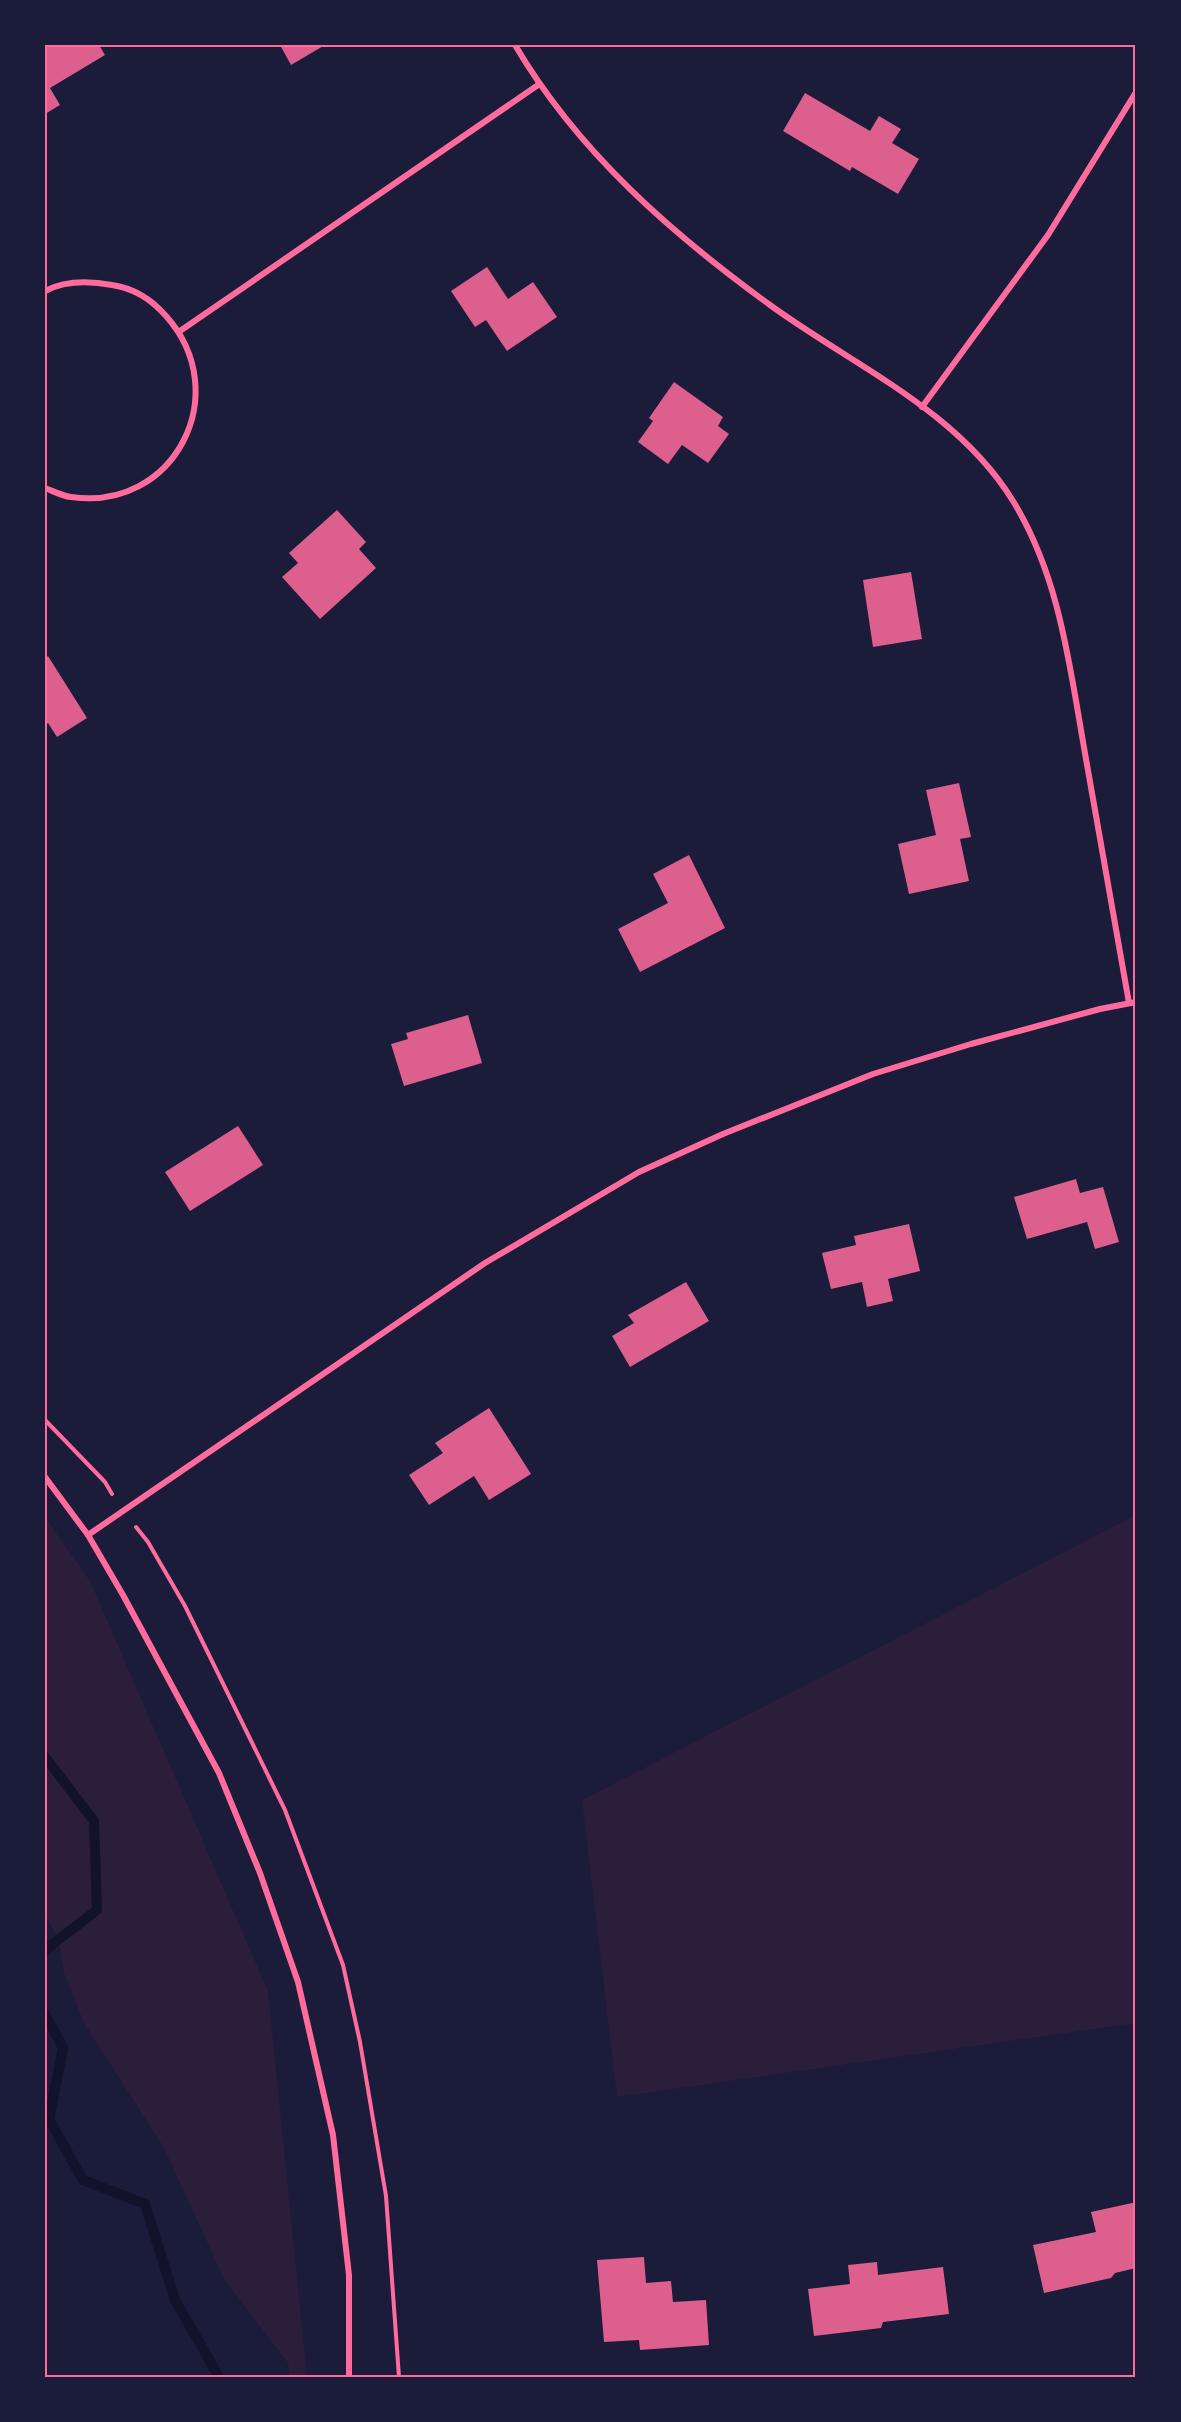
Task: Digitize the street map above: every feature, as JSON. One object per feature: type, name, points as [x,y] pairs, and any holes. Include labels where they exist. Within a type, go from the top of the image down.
[{"type":"street","points":[[88,1535],[484,1263],[639,1172],[723,1134],[873,1074],[971,1044],[1132,1003],[1060,612],[1039,549],[1012,499],[975,452],[922,407],[771,306],[665,224],[601,162],[538,85],[515,45]]},
{"type":"street","points":[[180,331],[538,85]]},
{"type":"street","points":[[922,407],[1048,235],[1136,92]]},
{"type":"street","points":[[45,291],[54,286],[89,281],[125,287],[156,304],[180,331],[194,363],[197,399],[188,435],[168,465],[140,486],[106,498],[70,497],[45,489]]},
{"type":"street","points":[[45,1477],[88,1535],[219,1773],[260,1873],[298,1982],[333,2135],[349,2275],[349,2377]]},
{"type":"path","points":[[45,1420],[105,1482]]},
{"type":"shaded area","points":[[1136,1515],[1136,2023],[617,2097],[582,1800]]},
{"type":"shaded area","points":[[45,1517],[90,1581],[268,1991],[307,2377],[290,2377],[288,2363],[224,2279],[164,2148],[84,2023],[64,1973],[59,1941],[45,1914]]},
{"type":"building","points":[[45,45],[99,45],[105,55],[50,88],[60,105],[45,114]]},
{"type":"building","points":[[280,45],[325,45],[291,65]]},
{"type":"building","points":[[805,93],[870,131],[879,116],[901,129],[892,143],[919,159],[898,194],[852,167],[850,171],[783,131]]},
{"type":"building","points":[[487,267],[508,299],[533,282],[557,317],[507,351],[486,320],[475,327],[451,291]]},
{"type":"building","points":[[674,382],[723,417],[718,426],[729,434],[708,463],[682,445],[668,464],[638,442],[653,421],[649,418]]},
{"type":"building","points":[[337,510],[366,542],[359,549],[376,568],[320,619],[282,577],[298,563],[289,553]]},
{"type":"building","points":[[911,572],[922,639],[873,647],[863,580]]},
{"type":"building","points":[[48,656],[87,718],[57,737],[48,723],[45,725],[45,659]]},
{"type":"building","points":[[959,783],[971,837],[960,839],[969,881],[909,894],[898,844],[936,835],[926,790]]},
{"type":"building","points":[[689,855],[725,928],[640,972],[618,929],[668,903],[653,874]]},
{"type":"building","points":[[468,1015],[482,1063],[404,1086],[391,1044],[408,1039],[406,1033]]},
{"type":"building","points":[[238,1126],[263,1165],[190,1211],[165,1172]]},
{"type":"building","points":[[1076,1179],[1080,1193],[1103,1187],[1119,1242],[1095,1249],[1087,1222],[1027,1239],[1014,1197]]},
{"type":"building","points":[[909,1224],[920,1271],[888,1279],[893,1301],[867,1307],[862,1282],[831,1289],[822,1253],[856,1245],[854,1236]]},
{"type":"building","points":[[686,1282],[709,1321],[630,1367],[612,1336],[634,1323],[628,1315]]},
{"type":"building","points":[[489,1408],[531,1474],[489,1500],[474,1476],[429,1505],[409,1475],[443,1453],[435,1443]]},
{"type":"building","points":[[1136,2204],[1136,2268],[1115,2273],[1111,2278],[1044,2293],[1033,2245],[1096,2232],[1091,2212]]},
{"type":"building","points":[[644,2257],[646,2283],[671,2281],[673,2302],[706,2300],[709,2345],[640,2350],[639,2340],[604,2342],[597,2260]]},
{"type":"building","points":[[877,2262],[878,2275],[943,2267],[949,2314],[883,2322],[881,2328],[814,2336],[808,2289],[850,2284],[848,2265]]},
{"type":"waterway","points":[[45,1757],[94,1821],[97,1910],[45,1950]]},
{"type":"waterway","points":[[45,2014],[63,2048],[49,2119],[83,2180],[145,2204],[175,2300],[219,2377]]}]
